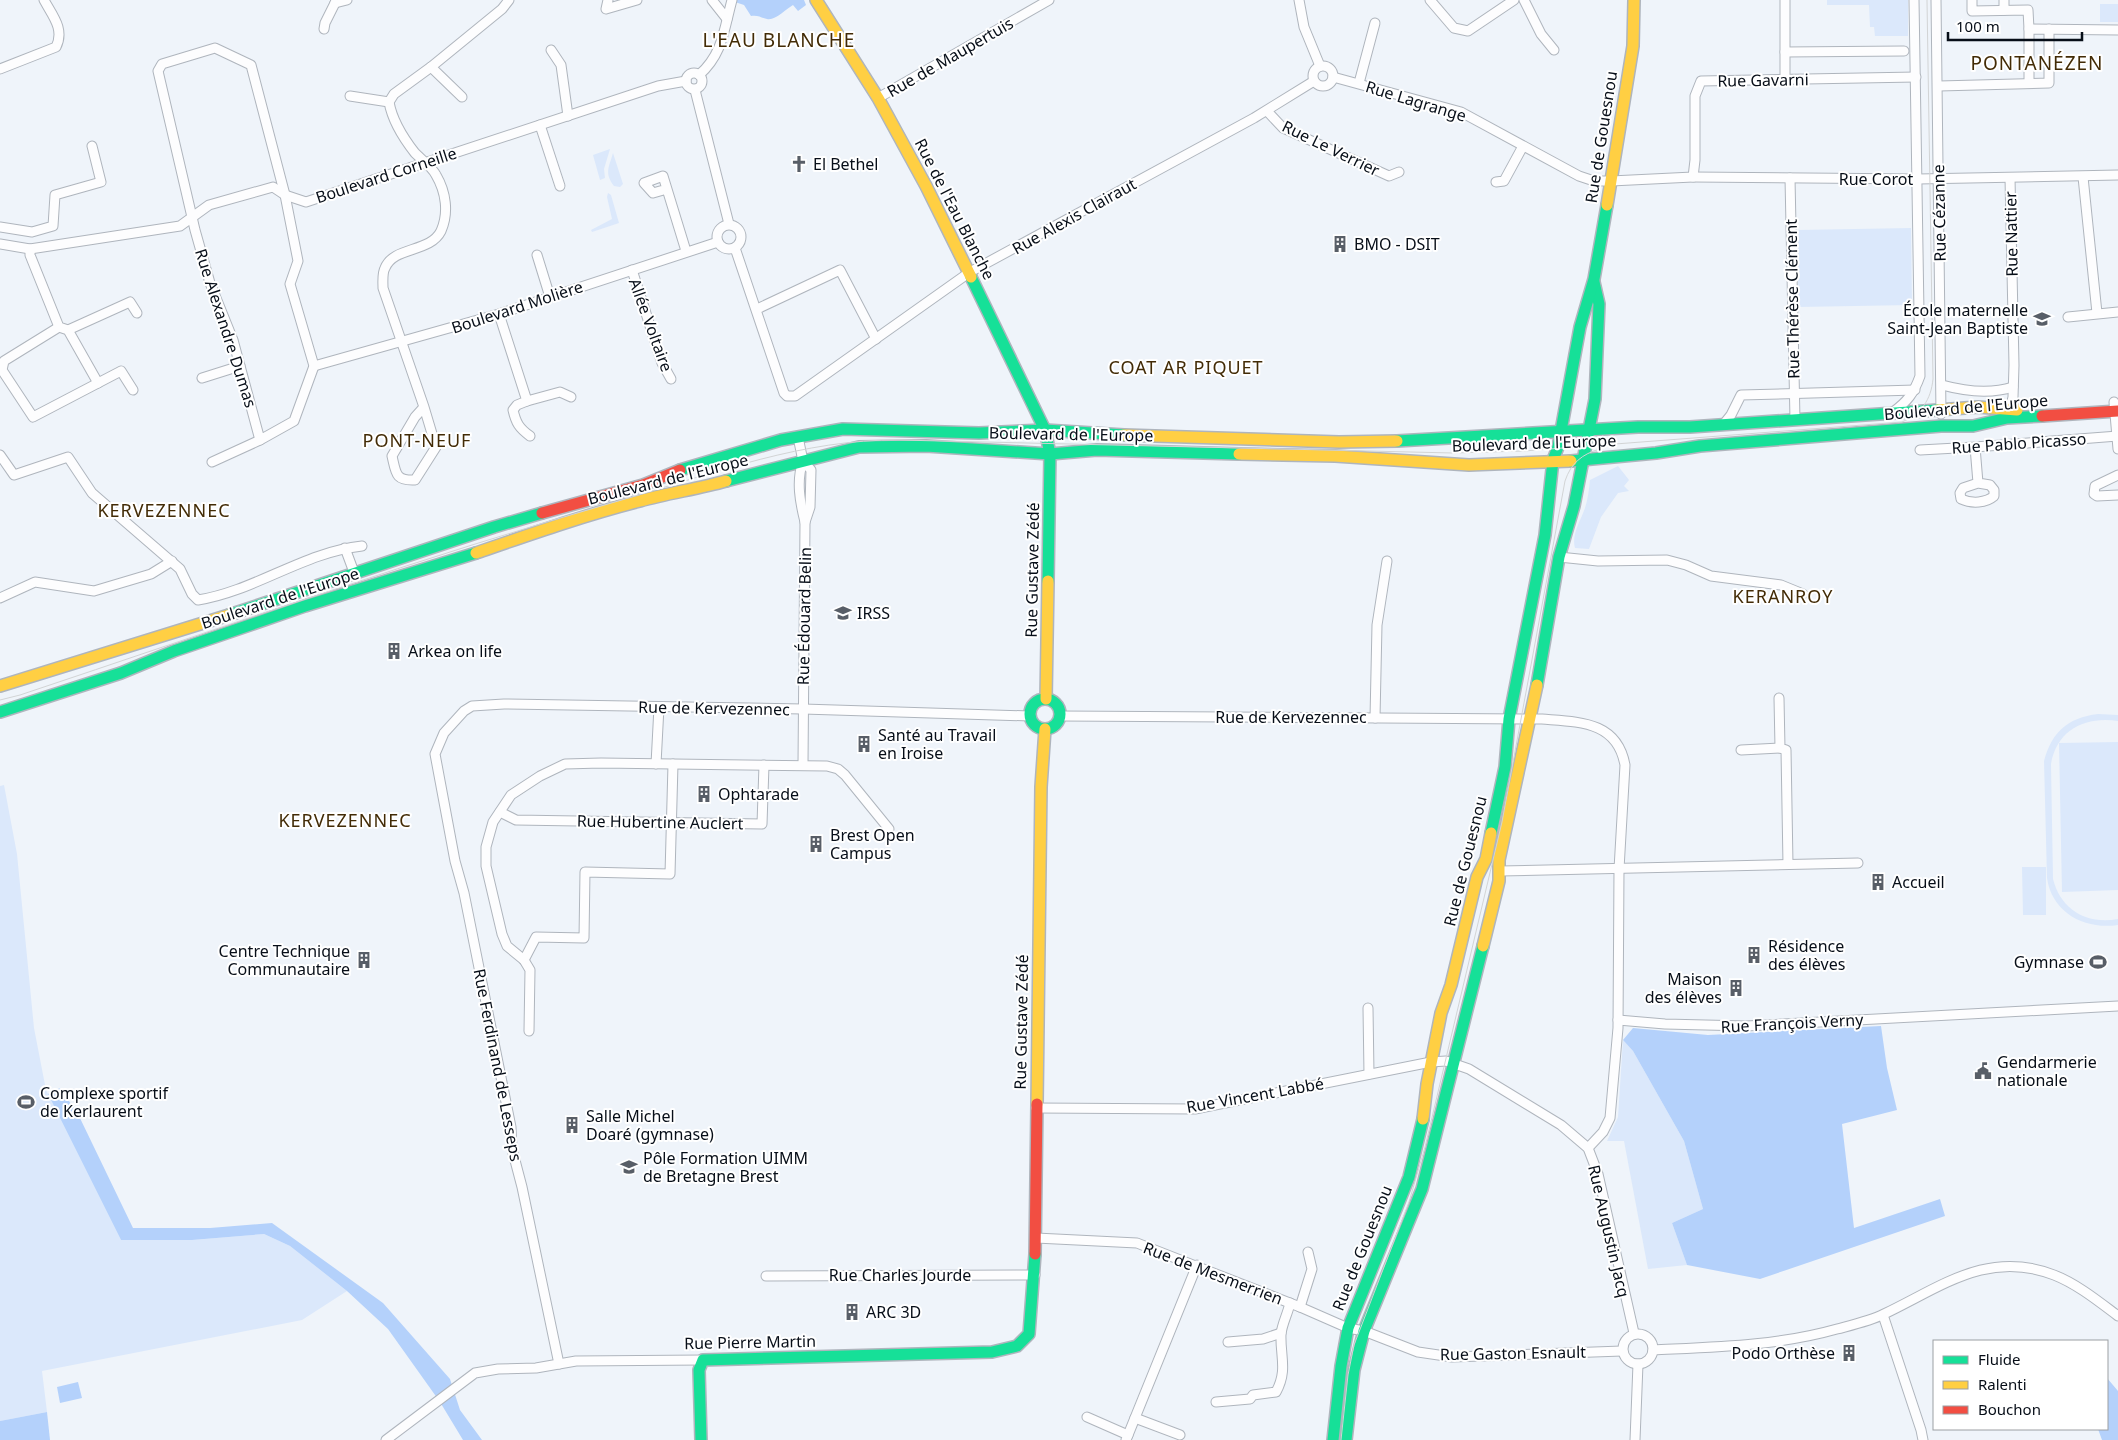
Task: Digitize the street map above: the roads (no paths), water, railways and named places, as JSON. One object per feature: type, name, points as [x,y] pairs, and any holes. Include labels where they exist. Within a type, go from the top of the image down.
[{"type":"main road","name":"Rue de l'Eau Blanche","points":[[816,0],[878,98],[930,195],[1019,373],[1046,436]]},
{"type":"main road","name":"Rue de Gouesnou","points":[[1333,1440],[1341,1366],[1348,1328],[1408,1177],[1426,1113],[1427,1084],[1437,1062],[1442,1013],[1451,985],[1477,877],[1486,859],[1505,767],[1509,719],[1545,536],[1553,460],[1580,327],[1594,279],[1611,181],[1633,46],[1634,0]]},
{"type":"main road","name":"Rue de Gouesnou","points":[[1346,1440],[1354,1370],[1364,1331],[1422,1189],[1456,1064],[1500,871],[1499,860],[1559,557],[1574,506],[1595,399],[1599,304],[1594,279]]},
{"type":"main road","name":"Boulevard de l'Europe","points":[[0,686],[212,622],[355,575],[494,526],[643,485],[679,470],[798,437],[843,430],[1339,442],[1423,440],[1590,430],[1723,425],[1978,407],[2010,410],[2116,407]]},
{"type":"main road","name":"Boulevard de l'Europe","points":[[0,712],[121,673],[174,651],[305,606],[467,556],[547,528],[642,500],[685,492],[859,447],[926,446],[1050,454],[1098,450],[1335,456],[1469,465],[1583,460],[1656,453],[1700,446],[1941,426],[1973,426],[2007,418],[2116,407]]},
{"type":"main road","name":"Rue Gustave Zédé","points":[[1046,436],[1050,454],[1046,699]]},
{"type":"main road","points":[[1046,699],[1051,700],[1058,706],[1060,716],[1057,724],[1045,729],[1034,724],[1030,716],[1034,703],[1046,699]]},
{"type":"main road","name":"Rue Gustave Zédé","points":[[1032,1316],[1036,1238],[1041,788],[1045,729]]},
{"type":"main road","name":"Rue Pierre Martin","points":[[703,1360],[992,1352],[1006,1350],[1024,1341],[1029,1334],[1032,1316]]},
{"type":"main road","points":[[701,1440],[699,1370],[703,1360]]},
{"type":"street","points":[[0,69],[56,46],[60,39],[61,31],[44,0]]},
{"type":"street","points":[[324,29],[335,2],[347,0]]},
{"type":"street","points":[[424,407],[415,417],[392,456],[397,476],[403,481],[415,480],[436,447],[424,407],[383,288],[385,268],[396,257],[428,243],[440,233],[446,218],[445,200],[436,174],[415,152],[392,114],[389,102],[394,94],[431,67],[502,9],[509,0]]},
{"type":"street","points":[[608,0],[606,10],[637,0]]},
{"type":"street","points":[[712,0],[727,19]]},
{"type":"street","points":[[699,75],[708,66],[719,49],[732,0]]},
{"type":"street","name":"Rue de Maupertuis","points":[[878,98],[1049,0]]},
{"type":"street","points":[[1430,0],[1454,28],[1468,31],[1514,0]]},
{"type":"street","points":[[1524,0],[1541,34],[1554,50]]},
{"type":"street","points":[[1784,0],[1785,79]]},
{"type":"street","name":"Rue Cézanne","points":[[1914,0],[1920,376],[1915,390]]},
{"type":"street","name":"Rue Cézanne","points":[[1936,0],[1939,86],[1941,426]]},
{"type":"street","points":[[1972,0],[1972,11],[2028,10],[2029,83]]},
{"type":"street","points":[[2004,0],[2004,10]]},
{"type":"street","points":[[1296,1],[1304,28],[1320,66]]},
{"type":"street","points":[[1359,83],[1375,23]]},
{"type":"street","points":[[2029,29],[2118,30]]},
{"type":"street","points":[[1939,86],[2049,82],[2049,29]]},
{"type":"street","name":"Rue Alexandre Dumas","points":[[260,440],[233,340],[210,283],[195,230],[158,71],[162,64],[215,48],[251,65],[284,195]]},
{"type":"street","points":[[552,50],[561,65],[568,116]]},
{"type":"street","name":"Rue Gavarni","points":[[1785,52],[1904,51]]},
{"type":"street","points":[[1320,66],[1330,68],[1333,78],[1330,83],[1323,86],[1314,81],[1313,74],[1320,66]]},
{"type":"street","points":[[431,67],[462,97]]},
{"type":"street","points":[[695,90],[688,88],[686,81],[690,74],[699,75]]},
{"type":"street","points":[[695,90],[701,85],[699,75]]},
{"type":"street","name":"Rue Gavarni","points":[[1693,177],[1695,160],[1695,96],[1701,81],[1916,77]]},
{"type":"street","name":"Rue Lagrange","points":[[1333,78],[1359,83],[1461,112],[1579,176],[1594,181],[1611,181]]},
{"type":"street","name":"Boulevard Corneille","points":[[0,244],[30,249],[180,226],[209,205],[273,187],[284,195],[306,202],[658,86],[686,81]]},
{"type":"street","name":"Rue Alexis Clairaut","points":[[757,309],[784,393],[792,396],[801,392],[970,272],[1267,111],[1314,81]]},
{"type":"street","points":[[695,90],[728,224]]},
{"type":"street","points":[[350,96],[389,102]]},
{"type":"street","name":"Rue Le Verrier","points":[[1267,111],[1283,128],[1389,176],[1400,172]]},
{"type":"street","points":[[540,125],[560,186]]},
{"type":"street","points":[[0,226],[32,232],[53,226],[55,195],[101,182],[92,146]]},
{"type":"street","points":[[1496,182],[1504,181],[1523,146]]},
{"type":"street","name":"Rue Corot","points":[[1693,177],[1918,179],[2118,175]]},
{"type":"street","points":[[1611,181],[1693,177]]},
{"type":"street","points":[[2083,177],[2098,314]]},
{"type":"street","name":"Rue Thérèse Clément","points":[[1790,178],[1795,420]]},
{"type":"street","name":"Rue Nattier","points":[[2010,178],[2014,387],[2010,410]]},
{"type":"street","points":[[667,189],[686,251]]},
{"type":"street","points":[[212,462],[260,440],[294,421],[314,366],[290,284],[298,261],[284,195]]},
{"type":"street","points":[[728,224],[718,230],[718,242],[723,248],[735,248]]},
{"type":"street","points":[[728,224],[736,227],[741,233],[740,241],[735,248]]},
{"type":"street","name":"Boulevard Molière","points":[[314,366],[499,314],[718,242]]},
{"type":"street","points":[[735,248],[757,309],[840,270],[876,339]]},
{"type":"street","points":[[30,249],[30,255],[63,329],[98,383]]},
{"type":"street","points":[[537,256],[550,297]]},
{"type":"street","name":"Allée Voltaire","points":[[632,270],[662,363],[671,379]]},
{"type":"street","points":[[133,390],[121,371],[33,417],[2,370],[4,361],[63,329],[130,302],[137,313]]},
{"type":"street","points":[[2068,317],[2118,312]]},
{"type":"street","points":[[499,314],[527,401]]},
{"type":"street","points":[[202,378],[240,366]]},
{"type":"street","points":[[1942,386],[1964,390],[2004,390],[2014,387]]},
{"type":"street","points":[[1723,425],[1732,415],[1742,395],[1915,390]]},
{"type":"street","points":[[1892,413],[1907,401],[1915,390]]},
{"type":"street","points":[[530,436],[519,428],[513,410],[516,405],[560,392],[571,397]]},
{"type":"street","points":[[2116,407],[2118,448]]},
{"type":"street","name":"Rue Pablo Picasso","points":[[1920,450],[1975,448],[2118,436]]},
{"type":"street","name":"Rue Édouard Belin","points":[[798,437],[803,461],[811,470],[810,507],[805,522],[803,765]]},
{"type":"street","points":[[1975,448],[1978,483]]},
{"type":"street","points":[[0,455],[14,475],[68,457],[92,493],[130,528],[180,569],[192,594],[198,600],[218,596],[324,554],[345,548],[362,546]]},
{"type":"street","points":[[2118,475],[2095,486],[2094,494],[2097,496],[2118,495]]},
{"type":"street","points":[[345,548],[355,575]]},
{"type":"street","points":[[1559,557],[1598,561],[1667,560],[1686,565],[1711,576],[1781,585],[1804,594]]},
{"type":"street","points":[[0,598],[35,582],[94,590],[150,574],[172,561]]},
{"type":"street","points":[[1375,718],[1377,625],[1387,561]]},
{"type":"street","points":[[1779,698],[1787,750],[1788,864]]},
{"type":"street","name":"Rue de Kervezennec","points":[[436,765],[435,754],[444,733],[453,721],[472,706],[504,704],[803,709],[1030,716]]},
{"type":"street","points":[[656,764],[659,707]]},
{"type":"street","name":"Rue de Kervezennec","points":[[1060,716],[1527,719],[1588,723],[1600,728],[1623,752],[1625,766],[1619,869]]},
{"type":"street","points":[[1741,750],[1787,750]]},
{"type":"street","points":[[529,1031],[530,970],[524,960],[507,946],[486,866],[486,847],[494,822],[511,795],[540,776],[565,764],[828,766],[838,768],[845,775],[889,829]]},
{"type":"street","points":[[524,960],[536,937],[584,938],[585,872],[670,874],[672,764]]},
{"type":"street","name":"Rue Ferdinand de Lesseps","points":[[436,765],[510,1119],[512,1149],[524,1195],[560,1364]]},
{"type":"street","name":"Rue Hubertine Auclert","points":[[500,812],[516,820],[762,824],[764,765]]},
{"type":"street","points":[[1500,871],[1858,863]]},
{"type":"street","points":[[1588,1148],[1603,1132],[1610,1118],[1618,1020],[1619,869]]},
{"type":"street","name":"Rue François Verny","points":[[1618,1020],[1665,1024],[1746,1026],[2118,1006]]},
{"type":"street","points":[[1368,1008],[1369,1074]]},
{"type":"street","name":"Rue Augustin Jacq","points":[[1437,1062],[1456,1064],[1471,1070],[1561,1125],[1588,1148],[1598,1174],[1634,1333]]},
{"type":"street","name":"Rue Vincent Labbé","points":[[1036,1108],[1195,1108],[1437,1062]]},
{"type":"street","name":"Rue de Mesmerrien","points":[[1036,1238],[1137,1243],[1197,1265],[1348,1328]]},
{"type":"street","name":"Rue de Mesmerrien","points":[[1300,1307],[1312,1269],[1308,1252]]},
{"type":"street","points":[[1087,1417],[1127,1437],[1197,1265]]},
{"type":"street","points":[[1654,1350],[1766,1344],[1800,1339],[1883,1315],[1914,1297],[1974,1271],[2013,1267],[2054,1275],[2075,1286],[2118,1316]]},
{"type":"street","name":"Rue Charles Jourde","points":[[766,1276],[1035,1275]]},
{"type":"street","points":[[1216,1402],[1250,1399],[1253,1395],[1276,1392],[1282,1381],[1283,1371],[1281,1333],[1290,1303]]},
{"type":"street","points":[[1883,1315],[1923,1440]]},
{"type":"street","name":"Rue Gaston Esnault","points":[[1348,1328],[1364,1331],[1418,1352],[1452,1357],[1622,1351]]},
{"type":"street","points":[[1228,1342],[1264,1339],[1281,1333]]},
{"type":"street","points":[[1634,1333],[1648,1336],[1654,1350],[1649,1360],[1638,1364],[1628,1360],[1622,1351],[1625,1340],[1634,1333]]},
{"type":"street","name":"Rue Pierre Martin","points":[[386,1440],[476,1373],[498,1369],[536,1368],[576,1361],[703,1360]]},
{"type":"street","points":[[1635,1440],[1638,1364]]},
{"type":"street","points":[[1135,1418],[1180,1435]]},
{"type":"tram line","points":[[0,700],[549,521],[760,459],[829,445],[899,440],[1453,453],[1524,451],[1902,422],[1915,415],[1924,405],[1930,393],[1933,379],[1927,0]]},
{"type":"tram line","points":[[1341,1440],[1348,1375],[1354,1345],[1409,1202],[1425,1147],[1502,822],[1565,481],[1570,469],[1578,460],[1600,449]]},
{"type":"place","name":"El Bethel","points":[[799,164]]},
{"type":"place","name":"BMO - DSIT","points":[[1340,244]]},
{"type":"place","name":"École maternelle Saint-Jean Baptiste","points":[[2042,319]]},
{"type":"place","name":"IRSS","points":[[843,613]]},
{"type":"place","name":"Arkea on life","points":[[394,651]]},
{"type":"place","name":"Santé au Travail en Iroise","points":[[864,744]]},
{"type":"place","name":"Ophtarade","points":[[704,794]]},
{"type":"place","name":"Brest Open Campus","points":[[816,844]]},
{"type":"place","name":"Accueil","points":[[1878,882]]},
{"type":"place","name":"Résidence des élèves","points":[[1754,955]]},
{"type":"place","name":"Centre Technique Communautaire","points":[[364,960]]},
{"type":"place","name":"Gymnase","points":[[2098,962]]},
{"type":"place","name":"Maison des élèves","points":[[1736,988]]},
{"type":"place","name":"Gendarmerie nationale","points":[[1983,1071]]},
{"type":"place","name":"Complexe sportif de Kerlaurent","points":[[26,1102]]},
{"type":"place","name":"Salle Michel Doaré (gymnase)","points":[[572,1125]]},
{"type":"place","name":"Pôle Formation UIMM de Bretagne Brest","points":[[629,1167]]},
{"type":"place","name":"ARC 3D","points":[[852,1312]]},
{"type":"place","name":"Podo Orthèse","points":[[1849,1353]]},
{"type":"district","name":"L'EAU BLANCHE","points":[[779,40]]},
{"type":"district","name":"PONTANÉZEN","points":[[2037,63]]},
{"type":"district","name":"COAT AR PIQUET","points":[[1186,367]]},
{"type":"district","name":"PONT-NEUF","points":[[417,440]]},
{"type":"district","name":"KERVEZENNEC","points":[[164,510]]},
{"type":"district","name":"KERANROY","points":[[1783,596]]},
{"type":"district","name":"KERVEZENNEC","points":[[345,820]]}]
